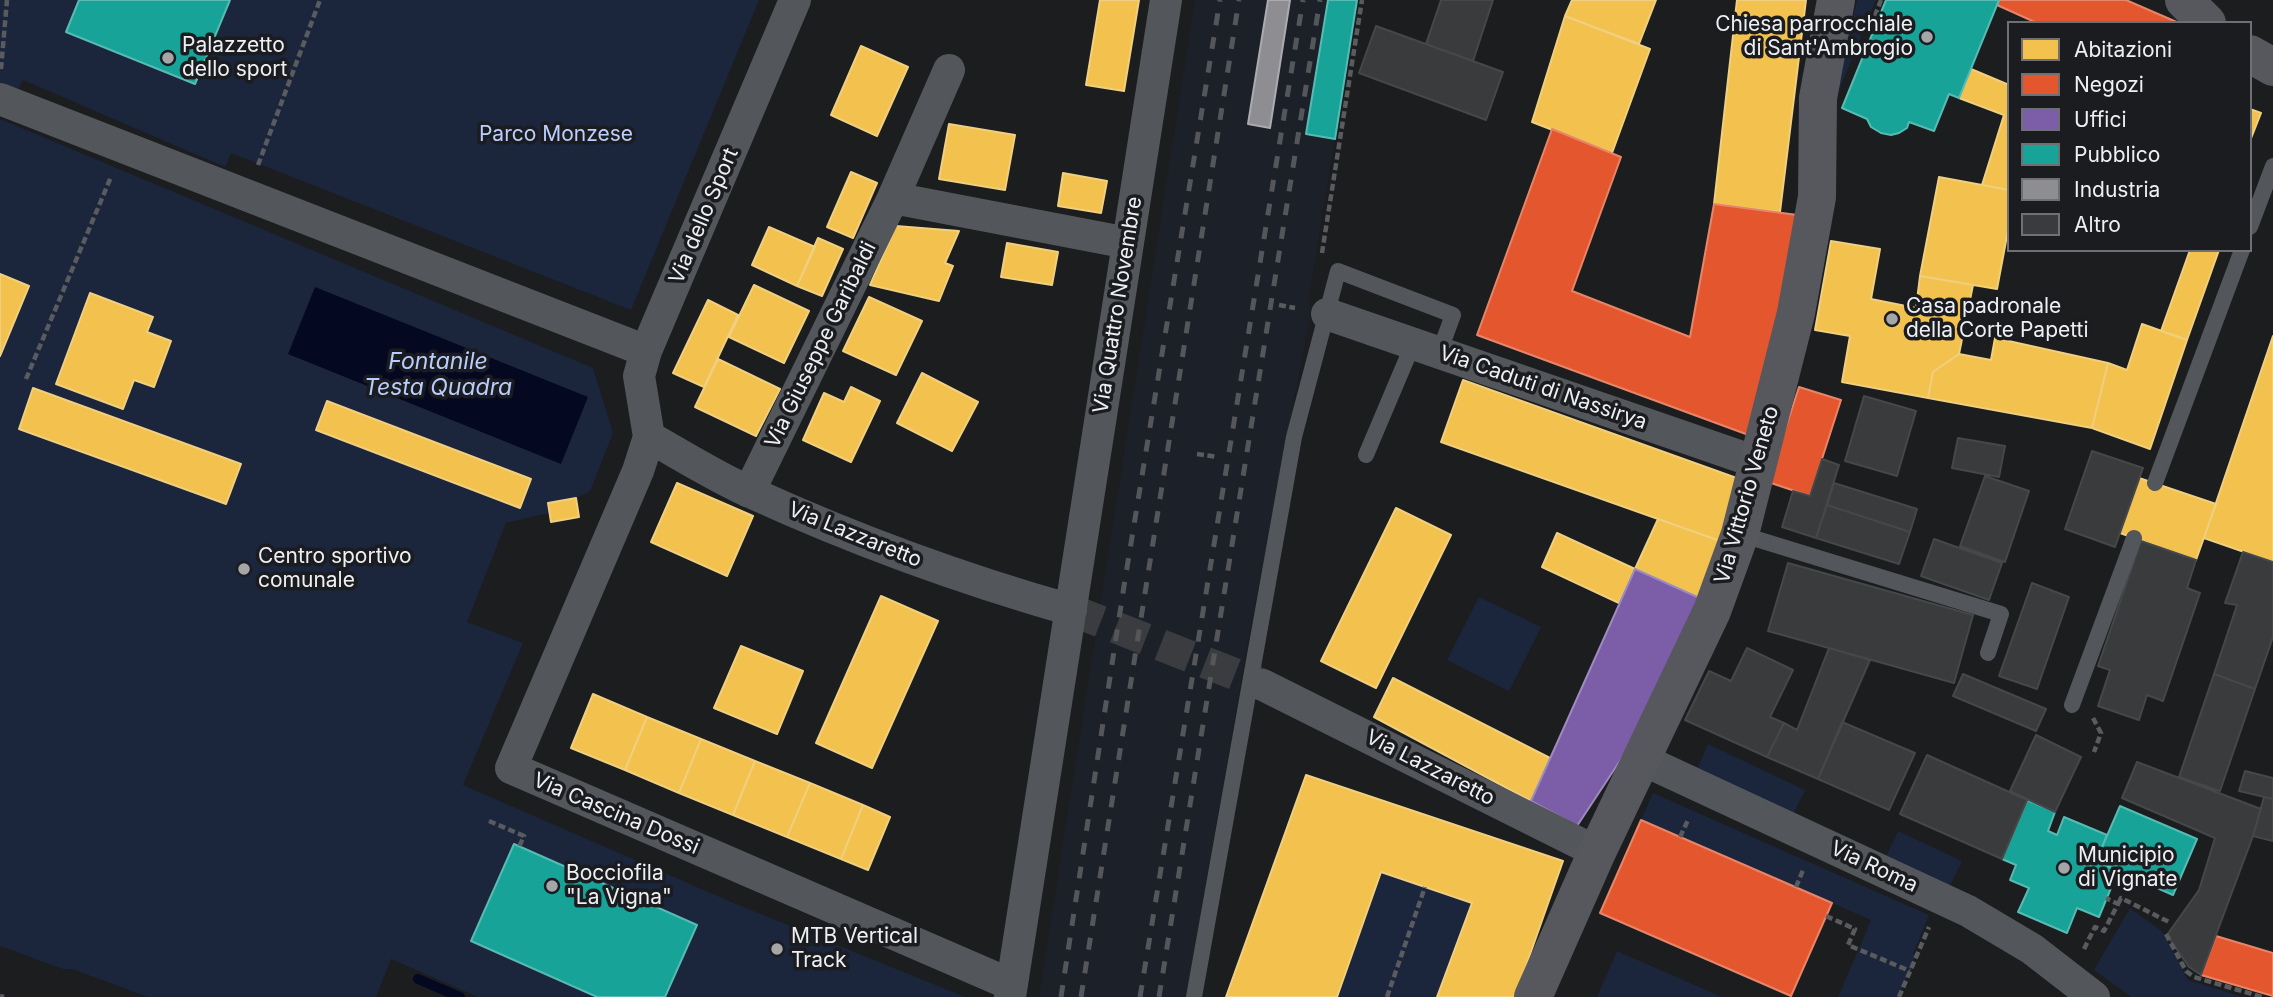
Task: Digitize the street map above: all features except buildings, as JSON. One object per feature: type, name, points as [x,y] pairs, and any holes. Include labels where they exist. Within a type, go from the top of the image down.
[{"type":"street","name":"Via dello Sport","points":[[649,437],[639,376],[646,351],[795,0]]},
{"type":"street","name":"Via Quattro Novembre","points":[[1011,991],[1166,0]]},
{"type":"street","name":"Via Vittorio Veneto","points":[[1533,997],[1597,852],[1712,611],[1740,534],[1797,313],[1818,197],[1818,98],[1836,0]]},
{"type":"street","points":[[2185,0],[2205,21]]},
{"type":"street","points":[[2252,55],[2273,67]]},
{"type":"street","name":"Via Giuseppe Garibaldi","points":[[749,492],[893,198],[949,70]]},
{"type":"street","points":[[0,99],[646,351]]},
{"type":"street","points":[[893,198],[1128,243]]},
{"type":"street","name":"Via Caduti di Nassirya","points":[[1315,312],[1759,463]]},
{"type":"street","name":"Via Lazzaretto","points":[[649,437],[749,492],[868,543],[1003,591],[1071,610]]},
{"type":"street","name":"Via Cascina Dossi","points":[[649,437],[638,471],[511,768],[1011,991]]},
{"type":"street","name":"Via Lazzaretto","points":[[1263,685],[1597,852]]},
{"type":"street","name":"Via Roma","points":[[1641,759],[1968,911],[2032,950],[2075,991]]},
{"type":"lane","points":[[2252,222],[2273,166]]},
{"type":"lane","points":[[2155,483],[2241,252]]},
{"type":"lane","points":[[1194,997],[1315,312],[1338,271],[1452,315],[1426,348],[1366,454]]},
{"type":"lane","points":[[1740,534],[2001,614],[1989,653]]},
{"type":"lane","points":[[2072,705],[2134,538]]},
{"type":"path","points":[[0,6],[7,0],[0,80]]},
{"type":"path","points":[[246,195],[320,0]]},
{"type":"path","points":[[1321,260],[1333,169],[1362,0]]},
{"type":"path","points":[[26,379],[123,147]]},
{"type":"path","points":[[1279,305],[1315,312]]},
{"type":"path","points":[[1197,454],[1217,457]]},
{"type":"path","points":[[489,821],[524,835],[519,847]]},
{"type":"path","points":[[1387,997],[1425,887]]},
{"type":"path","points":[[2106,898],[2118,904]]},
{"type":"path","points":[[2075,991],[2095,927],[2104,931],[2121,898],[2171,923]]},
{"type":"path","points":[[1899,997],[1942,899]]},
{"type":"path","points":[[1826,916],[1855,929],[1848,945],[1910,971]]},
{"type":"path","points":[[2166,934],[2186,971],[2194,977],[2262,997]]},
{"type":"shaded area","points":[[1195,0],[1357,0],[1308,304],[1312,306],[1248,642],[1186,997],[1039,997]]},
{"type":"green space","name":"Parco Monzese","points":[[0,0],[759,0],[631,310],[231,153],[225,167],[23,80],[15,95],[0,89]]},
{"type":"green space","points":[[1857,0],[1876,0],[1833,105]]},
{"type":"green space","name":"Centro sportivo comunale","points":[[0,119],[593,368],[613,433],[590,491],[549,513],[506,523],[467,622],[523,643],[463,785],[729,901],[965,997],[478,997],[391,959],[376,997],[148,997],[0,946]]},
{"type":"green space","points":[[1479,597],[1541,627],[1509,691],[1447,660]]},
{"type":"green space","points":[[1708,744],[1805,790],[1792,817],[1696,771]]},
{"type":"green space","points":[[1653,793],[1929,915],[1899,997],[1838,997],[1871,920],[1641,820]]},
{"type":"green space","points":[[1898,831],[1962,861],[1948,889],[1885,859]]},
{"type":"green space","points":[[1381,872],[1472,903],[1437,997],[1337,997]]},
{"type":"green space","points":[[2130,908],[2162,931],[2188,980],[2243,997],[2131,997],[2094,970]]},
{"type":"green space","points":[[1617,951],[1722,997],[1597,997]]},
{"type":"water","name":"Fontanile Testa Quadra","points":[[315,287],[588,397],[561,464],[288,354]]},
{"type":"waterway","points":[[418,979],[460,997]]},
{"type":"tunnel","points":[[1071,610],[1263,685]]},
{"type":"railway","points":[[1061,997],[1124,586],[1220,0]]},
{"type":"railway","points":[[1081,997],[1239,0]]},
{"type":"railway","points":[[1140,997],[1303,0]]},
{"type":"railway","points":[[1159,997],[1320,0]]},
{"type":"place","name":"Chiesa parrocchiale di Sant'Ambrogio","points":[[1927,37]]},
{"type":"place","name":"Palazzetto dello sport","points":[[168,58]]},
{"type":"place","name":"Casa padronale della Corte Papetti","points":[[1892,319]]},
{"type":"place","name":"Centro sportivo comunale","points":[[244,569]]},
{"type":"place","name":"Municipio di Vignate","points":[[2064,868]]},
{"type":"place","name":"Bocciofila \"La Vigna\"","points":[[552,886]]},
{"type":"place","name":"MTB Vertical Track","points":[[777,949]]}]
